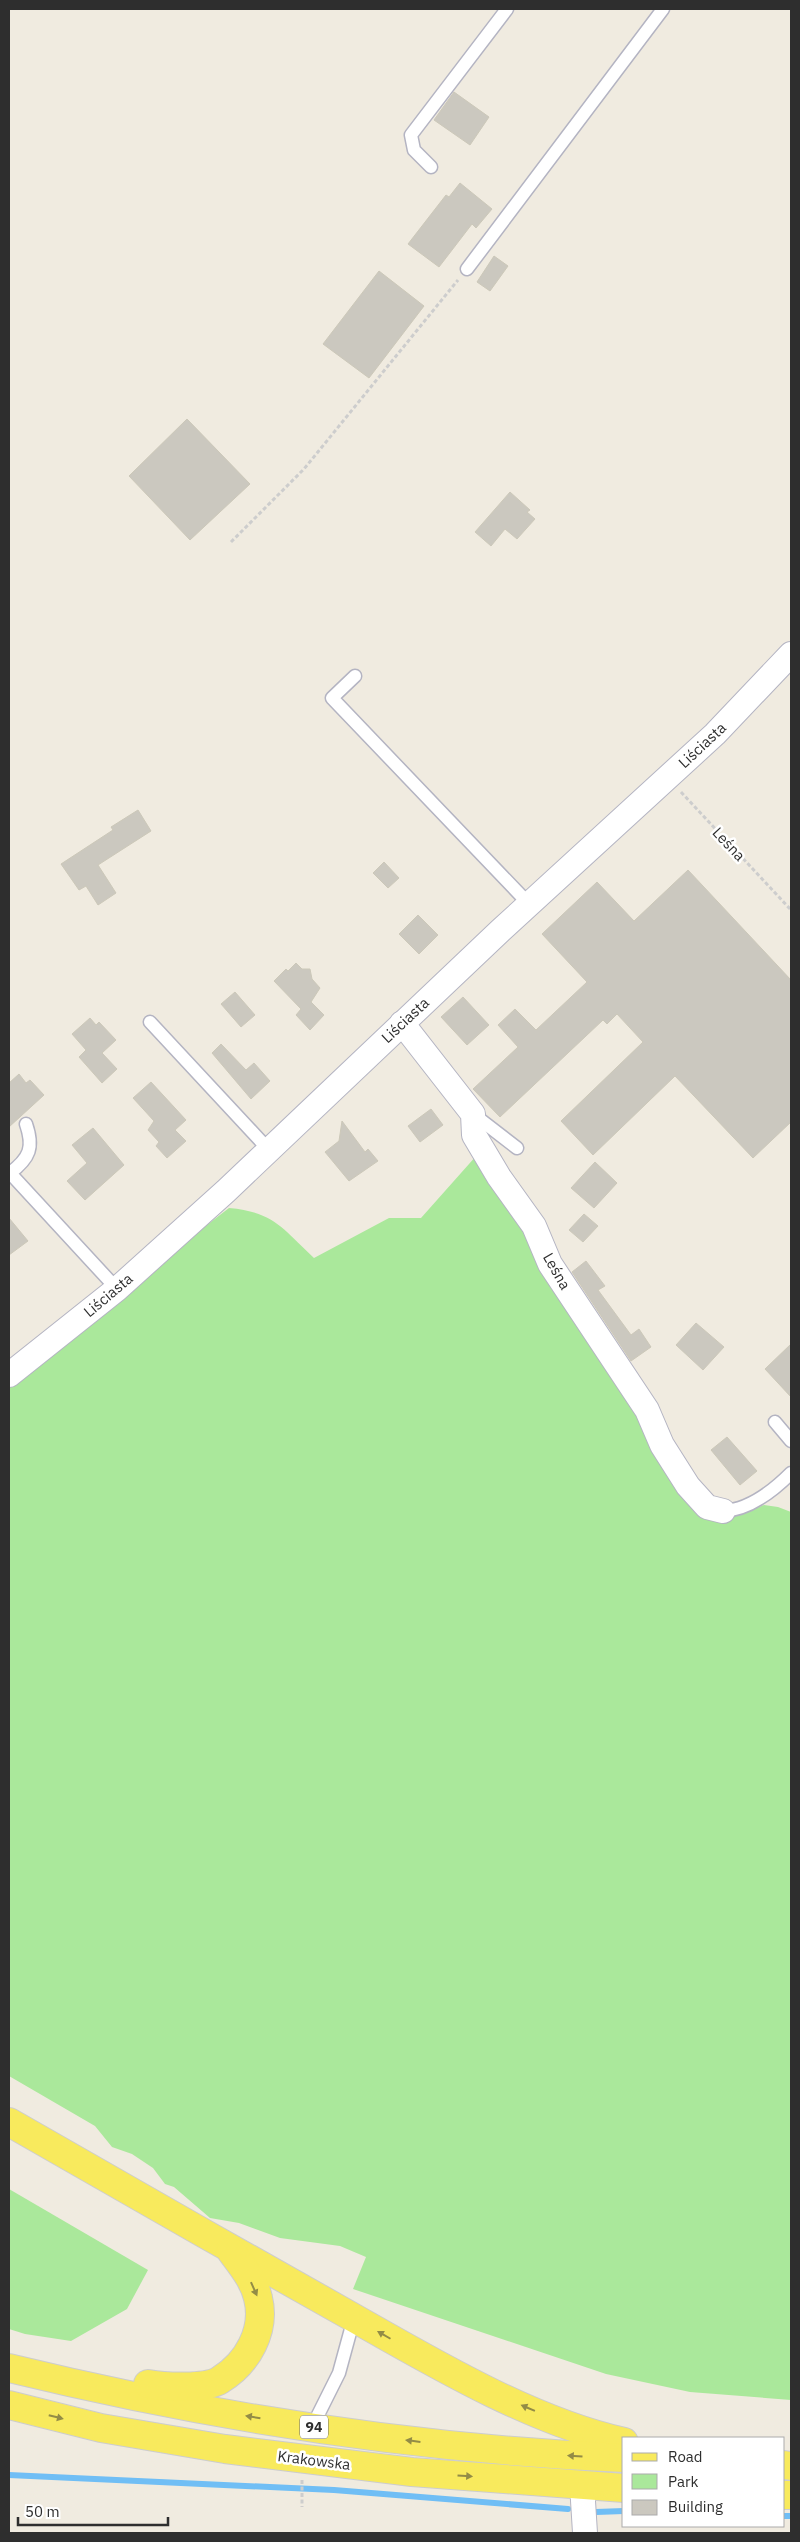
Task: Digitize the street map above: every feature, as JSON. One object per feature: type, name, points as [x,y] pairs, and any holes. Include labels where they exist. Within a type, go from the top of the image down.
[{"type":"main road","points":[[9,2122],[399,2344],[512,2402],[578,2430],[622,2441]]},
{"type":"main road","points":[[9,2366],[174,2388],[219,2381],[245,2358],[257,2338],[259,2318],[258,2298],[249,2276],[229,2248]]},
{"type":"main road","name":"94","points":[[9,2366],[98,2390],[202,2410],[477,2448],[622,2458]]},
{"type":"main road","name":"Krakowska","points":[[9,2405],[102,2428],[226,2449],[412,2472],[622,2488]]},
{"type":"street","name":"Liściasta","points":[[9,1375],[117,1289],[269,1150],[529,904],[715,734],[791,654]]},
{"type":"street","points":[[402,1023],[473,1114]]},
{"type":"street","name":"Leśna","points":[[473,1114],[474,1136],[499,1177],[534,1226],[550,1264],[647,1410],[662,1445],[688,1486],[706,1507],[723,1511]]},
{"type":"street","points":[[582,2485],[586,2533]]},
{"type":"lane","points":[[431,167],[414,150],[411,136],[507,9]]},
{"type":"lane","points":[[467,269],[663,9]]},
{"type":"lane","points":[[355,676],[332,698],[529,904]]},
{"type":"lane","points":[[150,1022],[269,1150]]},
{"type":"lane","points":[[473,1114],[517,1148]]},
{"type":"lane","points":[[26,1124],[31,1140],[29,1147],[24,1162],[10,1173],[117,1289]]},
{"type":"lane","points":[[775,1422],[791,1441]]},
{"type":"lane","points":[[723,1511],[735,1510],[748,1504],[780,1484],[791,1473]]},
{"type":"lane","points":[[312,2426],[339,2373],[354,2318]]},
{"type":"path","points":[[231,542],[304,469],[467,269]]},
{"type":"path","name":"Leśna","points":[[667,777],[791,910]]},
{"type":"path","points":[[301,2475],[302,2507]]},
{"type":"green space","points":[[477,1155],[642,1414],[682,1491],[749,1511],[764,1505],[778,1507],[791,1512],[791,2400],[690,2392],[606,2374],[353,2289],[366,2257],[340,2246],[280,2238],[239,2223],[210,2218],[174,2187],[165,2184],[153,2168],[132,2154],[112,2147],[95,2126],[9,2076],[9,1378],[229,1208],[257,1213],[267,1218],[285,1230],[314,1258],[389,1218],[421,1218]]},
{"type":"green space","points":[[9,2189],[148,2270],[127,2309],[71,2341],[25,2334],[9,2329]]},
{"type":"building","points":[[454,92],[489,117],[470,145],[434,120]]},
{"type":"building","points":[[460,183],[492,209],[476,228],[472,224],[439,267],[408,244],[446,195],[449,197]]},
{"type":"building","points":[[494,256],[508,266],[490,291],[477,282]]},
{"type":"building","points":[[379,271],[424,306],[369,378],[323,344]]},
{"type":"building","points":[[187,419],[250,484],[190,540],[129,476]]},
{"type":"building","points":[[510,492],[530,510],[527,512],[535,519],[517,539],[505,529],[491,546],[475,532]]},
{"type":"building","points":[[138,810],[151,831],[98,865],[116,893],[98,905],[86,886],[79,890],[61,864],[113,830],[111,827]]},
{"type":"building","points":[[384,862],[399,878],[388,888],[373,873]]},
{"type":"building","points":[[688,870],[791,980],[791,1122],[753,1158],[675,1076],[593,1155],[561,1121],[643,1042],[617,1014],[607,1024],[603,1020],[500,1117],[473,1089],[518,1047],[498,1025],[515,1009],[536,1030],[587,982],[542,934],[597,882],[634,921]]},
{"type":"building","points":[[418,915],[438,935],[419,954],[399,934]]},
{"type":"building","points":[[296,963],[302,969],[310,969],[312,979],[320,988],[311,1002],[324,1015],[310,1030],[296,1015],[301,1009],[274,981],[286,969],[288,971]]},
{"type":"building","points":[[235,992],[255,1015],[241,1027],[221,1004]]},
{"type":"building","points":[[463,997],[489,1025],[467,1045],[441,1017]]},
{"type":"building","points":[[90,1018],[96,1025],[99,1022],[116,1040],[102,1053],[117,1069],[102,1083],[79,1057],[86,1050],[72,1034]]},
{"type":"building","points":[[221,1044],[246,1070],[254,1063],[270,1081],[251,1099],[212,1053]]},
{"type":"building","points":[[19,1074],[26,1083],[30,1080],[44,1095],[9,1127],[9,1083]]},
{"type":"building","points":[[151,1082],[186,1120],[175,1130],[186,1141],[167,1158],[156,1146],[159,1142],[148,1130],[154,1121],[133,1098]]},
{"type":"building","points":[[431,1109],[443,1125],[420,1142],[408,1126]]},
{"type":"building","points":[[342,1121],[365,1152],[368,1149],[378,1161],[349,1181],[325,1152],[339,1141]]},
{"type":"building","points":[[93,1128],[124,1165],[85,1200],[67,1181],[87,1163],[72,1145]]},
{"type":"building","points":[[595,1162],[617,1183],[594,1208],[571,1188]]},
{"type":"building","points":[[584,1214],[598,1226],[583,1242],[569,1230]]},
{"type":"building","points":[[9,1218],[28,1241],[9,1255]]},
{"type":"building","points":[[586,1261],[605,1286],[598,1290],[631,1335],[639,1329],[651,1347],[631,1361],[572,1272]]},
{"type":"building","points":[[696,1323],[724,1347],[703,1370],[676,1345]]},
{"type":"building","points":[[791,1344],[791,1397],[765,1369]]},
{"type":"building","points":[[727,1437],[757,1471],[740,1485],[711,1450]]},
{"type":"waterway","points":[[9,2475],[334,2490],[568,2509]]},
{"type":"waterway","points":[[596,2512],[622,2511]]},
{"type":"waterway","points":[[785,2516],[791,2516]]}]
